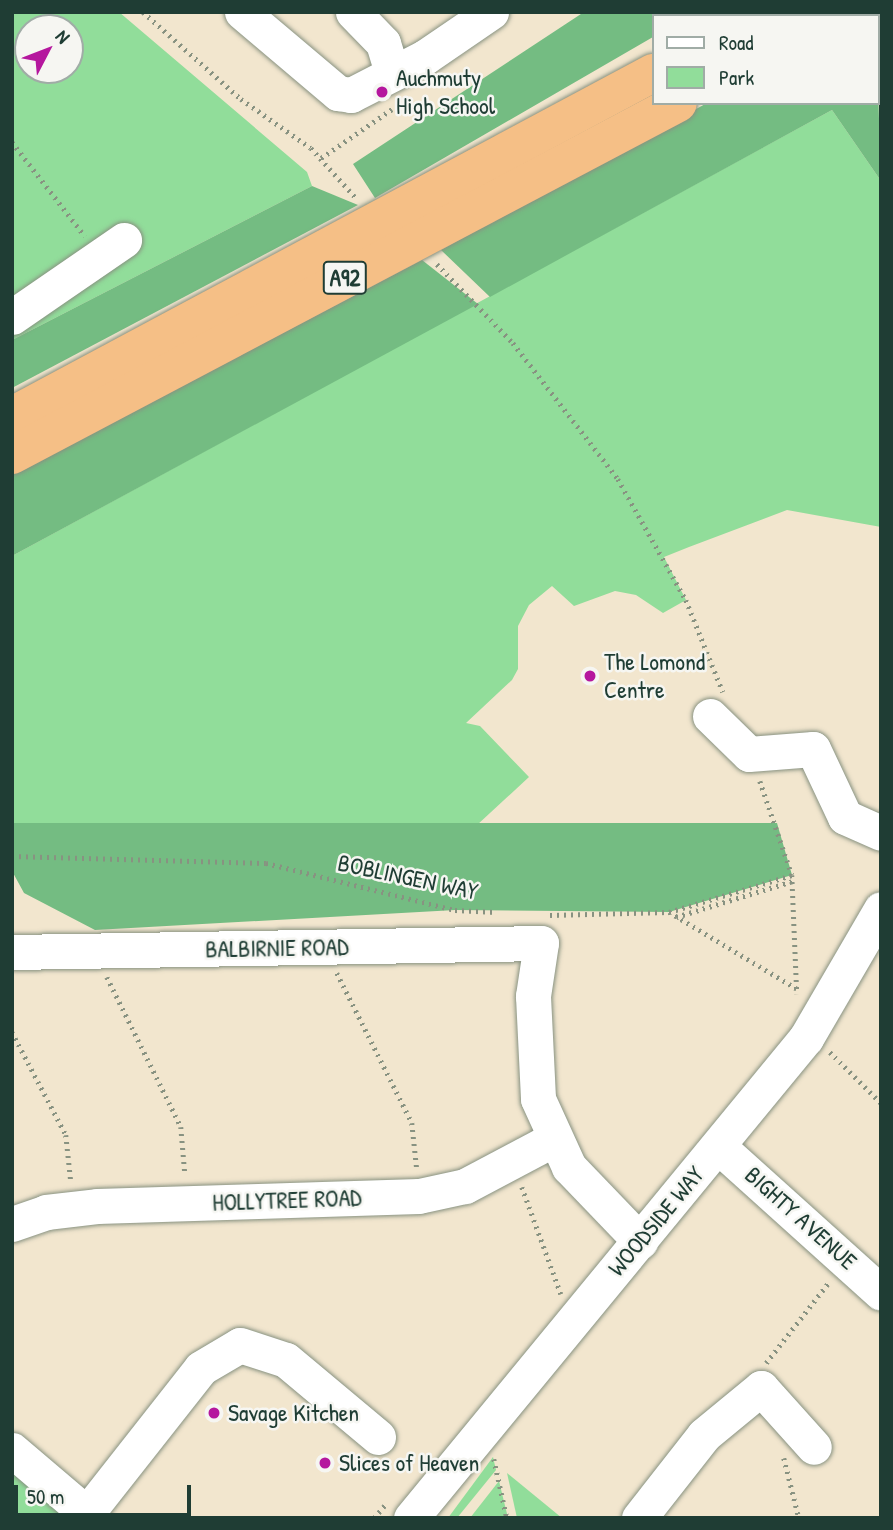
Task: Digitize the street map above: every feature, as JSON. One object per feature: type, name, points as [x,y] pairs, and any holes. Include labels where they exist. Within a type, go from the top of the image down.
[{"type":"highway","name":"A92","points":[[613,93],[652,64]]},
{"type":"highway","name":"A92","points":[[12,416],[652,74]]},
{"type":"highway","name":"A92","points":[[12,455],[674,105]]},
{"type":"street","points":[[242,12],[338,93],[351,95],[491,12]]},
{"type":"street","points":[[353,12],[383,43],[392,73]]},
{"type":"street","points":[[12,317],[112,248]]},
{"type":"street","points":[[719,709],[749,754],[813,749],[845,817],[881,833]]},
{"type":"street","name":"WOODSIDE WAY","points":[[411,1518],[806,1038],[881,909]]},
{"type":"street","points":[[537,929],[533,1054],[538,1099],[552,1140],[640,1241]]},
{"type":"street","name":"BALBIRNIE ROAD","points":[[12,952],[324,947],[537,929]]},
{"type":"street","name":"HOLLYTREE ROAD","points":[[12,1224],[72,1209],[419,1196],[465,1186],[513,1163],[552,1140]]},
{"type":"street","name":"BIGHTY AVENUE","points":[[718,1146],[881,1293]]},
{"type":"street","points":[[12,1450],[89,1516],[201,1368],[240,1345],[286,1360],[378,1437]]},
{"type":"street","points":[[639,1518],[704,1435],[761,1388],[814,1447]]},
{"type":"path","points":[[143,12],[241,99],[311,148],[358,200]]},
{"type":"path","points":[[12,142],[112,248]]},
{"type":"path","points":[[429,256],[513,343],[618,479],[686,600],[719,709]]},
{"type":"path","points":[[749,754],[792,875],[797,1027],[806,1038],[827,1048],[881,1103]]},
{"type":"path","name":"BOBLINGEN WAY","points":[[12,856],[266,863],[455,910],[507,913]]},
{"type":"path","points":[[537,929],[669,912],[792,875]]},
{"type":"path","points":[[676,917],[793,881]]},
{"type":"path","points":[[669,912],[797,990]]},
{"type":"path","points":[[324,947],[412,1123],[419,1196]]},
{"type":"path","points":[[94,951],[181,1127],[188,1203]]},
{"type":"path","points":[[12,1032],[66,1135],[72,1209]]},
{"type":"path","points":[[513,1163],[564,1301]]},
{"type":"green space","points":[[12,12],[119,12],[307,172],[312,186],[12,340]]},
{"type":"green space","points":[[584,12],[695,12],[652,14],[652,38],[375,198],[353,164]]},
{"type":"green space","points":[[703,105],[879,105],[881,181],[832,110],[490,297],[441,250]]},
{"type":"green space","points":[[832,110],[881,181],[881,527],[787,510],[689,547],[664,557],[686,600],[663,613],[636,595],[615,591],[574,606],[552,586],[529,605],[518,626],[518,669],[512,680],[466,723],[480,726],[529,777],[477,825],[12,823],[12,556]]},
{"type":"green space","points":[[312,186],[358,205],[12,388],[12,340]]},
{"type":"green space","points":[[422,260],[478,304],[12,556],[12,475]]},
{"type":"green space","points":[[12,823],[777,823],[792,875],[669,912],[455,910],[95,930],[24,893],[12,871]]},
{"type":"green space","points":[[12,1450],[92,1518],[12,1518]]},
{"type":"green space","points":[[493,1457],[496,1470],[457,1518],[448,1518]]},
{"type":"green space","points":[[507,1473],[562,1518],[517,1518]]},
{"type":"green space","points":[[499,1481],[508,1518],[470,1518]]},
{"type":"place","name":"Auchmuty High School","points":[[382,92]]},
{"type":"place","name":"The Lomond Centre","points":[[590,676]]},
{"type":"place","name":"Savage Kitchen","points":[[214,1413]]},
{"type":"place","name":"Slices of Heaven","points":[[325,1463]]}]
